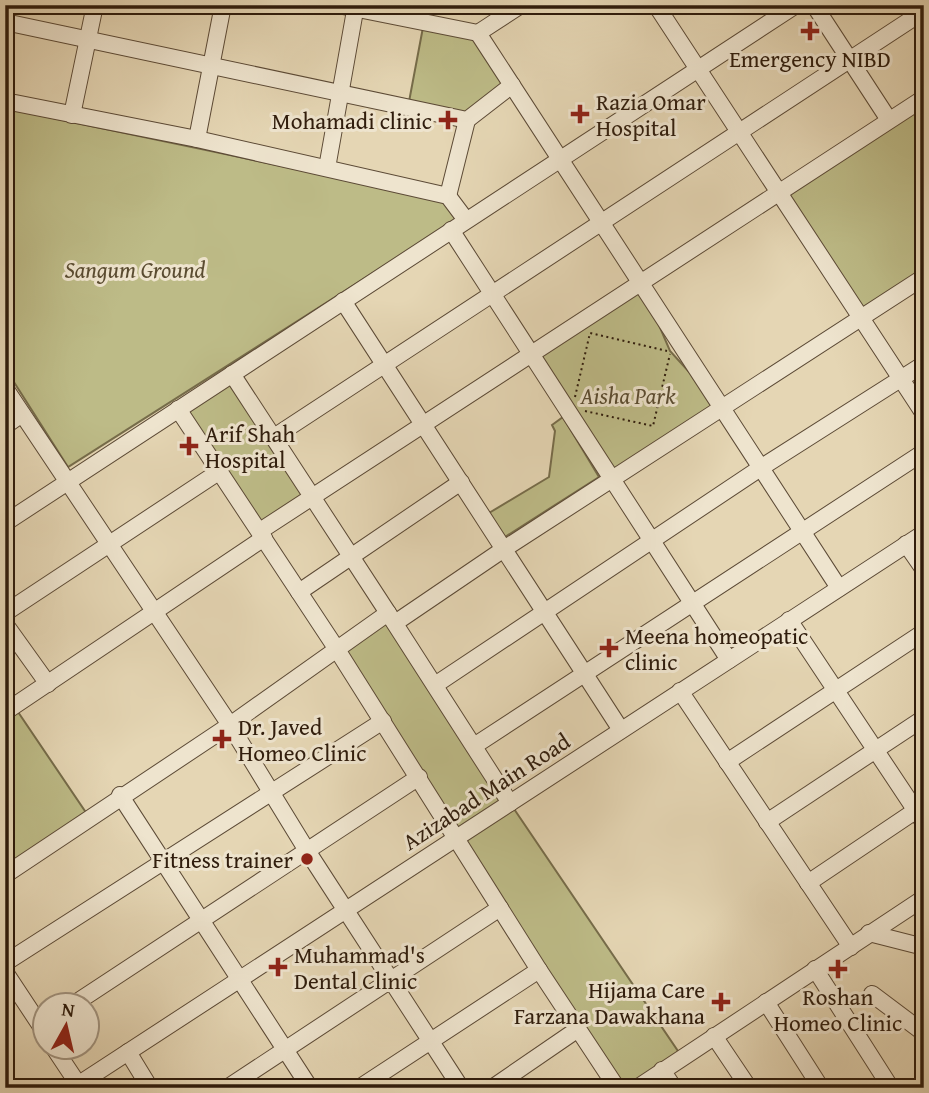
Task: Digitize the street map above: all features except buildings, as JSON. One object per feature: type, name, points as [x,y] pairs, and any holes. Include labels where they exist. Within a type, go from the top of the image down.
[{"type":"street","points":[[72,115],[95,5]]},
{"type":"street","points":[[197,139],[223,5]]},
{"type":"street","points":[[338,5],[478,33],[521,5]]},
{"type":"street","points":[[424,22],[427,5]]},
{"type":"street","points":[[5,523],[796,5]]},
{"type":"street","points":[[814,5],[889,120]]},
{"type":"street","points":[[327,168],[356,7]]},
{"type":"street","points":[[664,8],[698,69],[924,414]]},
{"type":"street","points":[[274,438],[924,12]]},
{"type":"street","points":[[5,22],[467,120]]},
{"type":"street","points":[[478,33],[839,588]]},
{"type":"street","points":[[448,196],[467,120],[512,85]]},
{"type":"street","points":[[5,712],[154,611],[313,496],[924,98]]},
{"type":"street","points":[[5,101],[197,139],[448,196],[466,220]]},
{"type":"street","points":[[451,230],[729,660]]},
{"type":"street","points":[[5,875],[120,795],[230,725],[336,648],[504,549],[924,277]]},
{"type":"street","points":[[344,301],[621,730]]},
{"type":"street","points":[[435,685],[762,467],[924,364]]},
{"type":"street","points":[[232,373],[510,803]]},
{"type":"street","points":[[5,388],[230,725],[306,849],[461,1088]]},
{"type":"street","points":[[178,409],[336,648],[458,837],[539,970],[617,1088]]},
{"type":"street","points":[[5,426],[22,414]]},
{"type":"street","points":[[474,746],[924,452]]},
{"type":"street","points":[[5,613],[220,471]]},
{"type":"street","points":[[299,592],[461,482]]},
{"type":"street","name":"Azizabad Main Road","points":[[75,1086],[924,533]]},
{"type":"street","points":[[906,544],[924,570]]},
{"type":"street","points":[[789,620],[921,813],[808,883]]},
{"type":"street","points":[[5,624],[48,684]]},
{"type":"street","points":[[727,762],[924,632]]},
{"type":"street","points":[[680,691],[850,947]]},
{"type":"street","points":[[767,822],[924,718]]},
{"type":"street","points":[[5,963],[383,721]]},
{"type":"street","points":[[92,992],[419,777]]},
{"type":"street","points":[[120,795],[310,1088]]},
{"type":"street","points":[[637,1088],[924,898]]},
{"type":"street","points":[[227,1088],[500,908]]},
{"type":"street","points":[[869,933],[924,947]]},
{"type":"street","points":[[815,969],[891,1088]]},
{"type":"street","points":[[359,1088],[539,970]]},
{"type":"street","points":[[5,972],[32,1010]]},
{"type":"street","points":[[872,994],[924,1033]]},
{"type":"street","points":[[766,1002],[821,1088]]},
{"type":"street","points":[[492,1088],[578,1029]]},
{"type":"street","points":[[714,1036],[749,1088]]},
{"type":"street","points":[[128,1052],[150,1088]]},
{"type":"street","points":[[62,1062],[75,1086]]},
{"type":"street","points":[[662,1070],[674,1088]]},
{"type":"path","points":[[590,333],[670,351],[653,426],[573,408],[590,333]]},
{"type":"green space","points":[[424,22],[478,33],[512,85],[467,120],[408,107]]},
{"type":"green space","points":[[924,98],[924,277],[861,318],[779,192]]},
{"type":"green space","name":"Sangum Ground","points":[[5,108],[444,200],[458,219],[68,467],[5,368]]},
{"type":"green space","name":"Aisha Park","points":[[641,283],[670,351],[721,407],[611,479],[530,355]]},
{"type":"green space","points":[[232,374],[313,496],[260,531],[178,409]]},
{"type":"green space","points":[[563,417],[599,477],[505,537],[489,513],[549,477],[555,431],[552,425]]},
{"type":"green space","points":[[388,613],[510,803],[682,1057],[637,1088],[617,1088],[336,648]]},
{"type":"green space","points":[[14,706],[89,817],[5,875],[5,712]]},
{"type":"place","name":"Emergency NIBD","points":[[810,31]]},
{"type":"place","name":"Razia Omar Hospital","points":[[580,114]]},
{"type":"place","name":"Mohamadi clinic","points":[[448,120]]},
{"type":"place","name":"Arif Shah Hospital","points":[[189,446]]},
{"type":"place","name":"Meena homeopatic clinic","points":[[609,648]]},
{"type":"place","name":"Dr. Javed Homeo Clinic","points":[[222,739]]},
{"type":"place","name":"Fitness trainer","points":[[307,859]]},
{"type":"place","name":"Muhammad's Dental Clinic","points":[[278,967]]},
{"type":"place","name":"Roshan Homeo Clinic","points":[[838,969]]},
{"type":"place","name":"Hijama Care Farzana Dawakhana","points":[[721,1002]]}]
